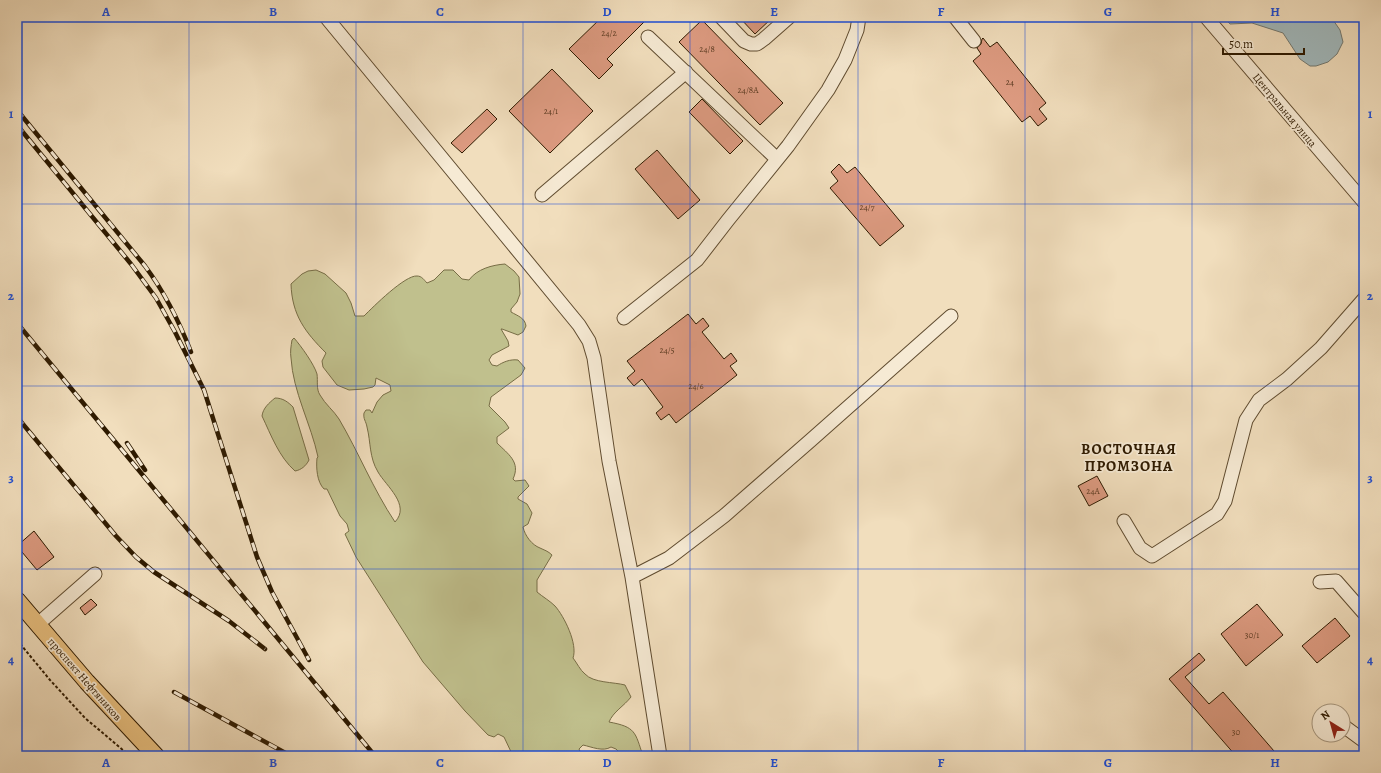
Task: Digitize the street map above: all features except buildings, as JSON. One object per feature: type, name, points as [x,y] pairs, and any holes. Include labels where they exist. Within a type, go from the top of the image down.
[{"type":"main road","name":"проспект Нефтяников","points":[[20,608],[38,624],[107,705],[156,756]]},
{"type":"street","points":[[326,17],[574,319],[589,342],[594,358],[609,461],[632,577],[660,756]]},
{"type":"street","points":[[721,17],[744,41],[751,44],[757,44],[789,17]]},
{"type":"street","points":[[624,318],[697,260],[778,159],[828,90],[845,60],[857,30],[859,17]]},
{"type":"street","points":[[955,17],[974,41]]},
{"type":"street","name":"Центральная улица","points":[[1206,17],[1364,202]]},
{"type":"street","points":[[648,37],[778,159]]},
{"type":"street","points":[[542,195],[686,72]]},
{"type":"street","points":[[1124,521],[1140,548],[1152,556],[1217,514],[1225,501],[1246,420],[1250,413],[1259,400],[1287,379],[1321,348],[1364,299]]},
{"type":"street","points":[[632,577],[669,558],[724,516],[951,316]]},
{"type":"street","points":[[38,624],[95,574]]},
{"type":"street","points":[[1320,582],[1336,581],[1364,613]]},
{"type":"street","points":[[1351,732],[1364,741]]},
{"type":"path","points":[[17,640],[50,680],[85,718],[130,756]]},
{"type":"green space","points":[[505,264],[519,277],[520,294],[517,302],[511,309],[511,312],[523,319],[526,326],[523,332],[518,335],[501,329],[508,341],[509,346],[492,355],[489,360],[492,365],[497,366],[507,361],[518,360],[525,368],[521,375],[491,397],[489,406],[509,428],[497,437],[497,443],[509,455],[514,463],[515,473],[513,479],[515,481],[525,480],[529,486],[518,497],[518,499],[527,504],[532,513],[528,524],[523,527],[525,534],[534,545],[552,555],[537,580],[537,592],[551,602],[562,616],[574,645],[573,658],[583,672],[593,679],[625,685],[631,697],[613,715],[609,722],[625,726],[633,732],[636,736],[643,756],[623,756],[616,749],[611,747],[601,749],[583,745],[579,749],[582,756],[513,756],[504,737],[498,734],[494,737],[488,735],[465,711],[423,662],[356,557],[345,534],[349,531],[347,524],[340,516],[327,489],[324,489],[318,479],[318,457],[292,371],[291,351],[292,340],[294,338],[313,365],[317,374],[318,390],[320,395],[339,419],[380,497],[395,522],[399,516],[399,502],[378,472],[373,461],[367,425],[364,417],[366,410],[370,410],[372,413],[377,402],[383,395],[391,391],[390,385],[376,378],[375,385],[373,387],[364,389],[349,390],[337,385],[323,367],[322,361],[326,353],[306,330],[297,314],[291,284],[302,274],[308,271],[316,270],[325,274],[346,293],[355,316],[364,316],[389,292],[412,277],[417,276],[423,278],[427,283],[434,280],[444,270],[453,270],[462,279],[469,280],[480,270],[495,265]]},
{"type":"green space","points":[[275,398],[289,403],[293,407],[309,460],[303,467],[295,471],[284,459],[262,416],[265,408]]},
{"type":"water","points":[[1223,17],[1331,17],[1340,30],[1343,42],[1337,54],[1328,62],[1316,66],[1310,66],[1300,59],[1283,33],[1252,23],[1230,24]]},
{"type":"railway","points":[[17,110],[145,266],[159,286],[171,308],[182,329],[191,352]]},
{"type":"railway","points":[[17,125],[131,264],[156,298],[175,332],[204,390],[257,557],[272,592],[309,660]]},
{"type":"railway","points":[[17,323],[375,756]]},
{"type":"railway","points":[[17,417],[116,536],[136,557],[154,572],[229,621],[265,649]]},
{"type":"railway","points":[[127,443],[145,470]]},
{"type":"railway","points":[[174,692],[291,756]]},
{"type":"district","name":"ВОСТОЧНАЯ ПРОМЗОНА","points":[[1129,458]]}]
